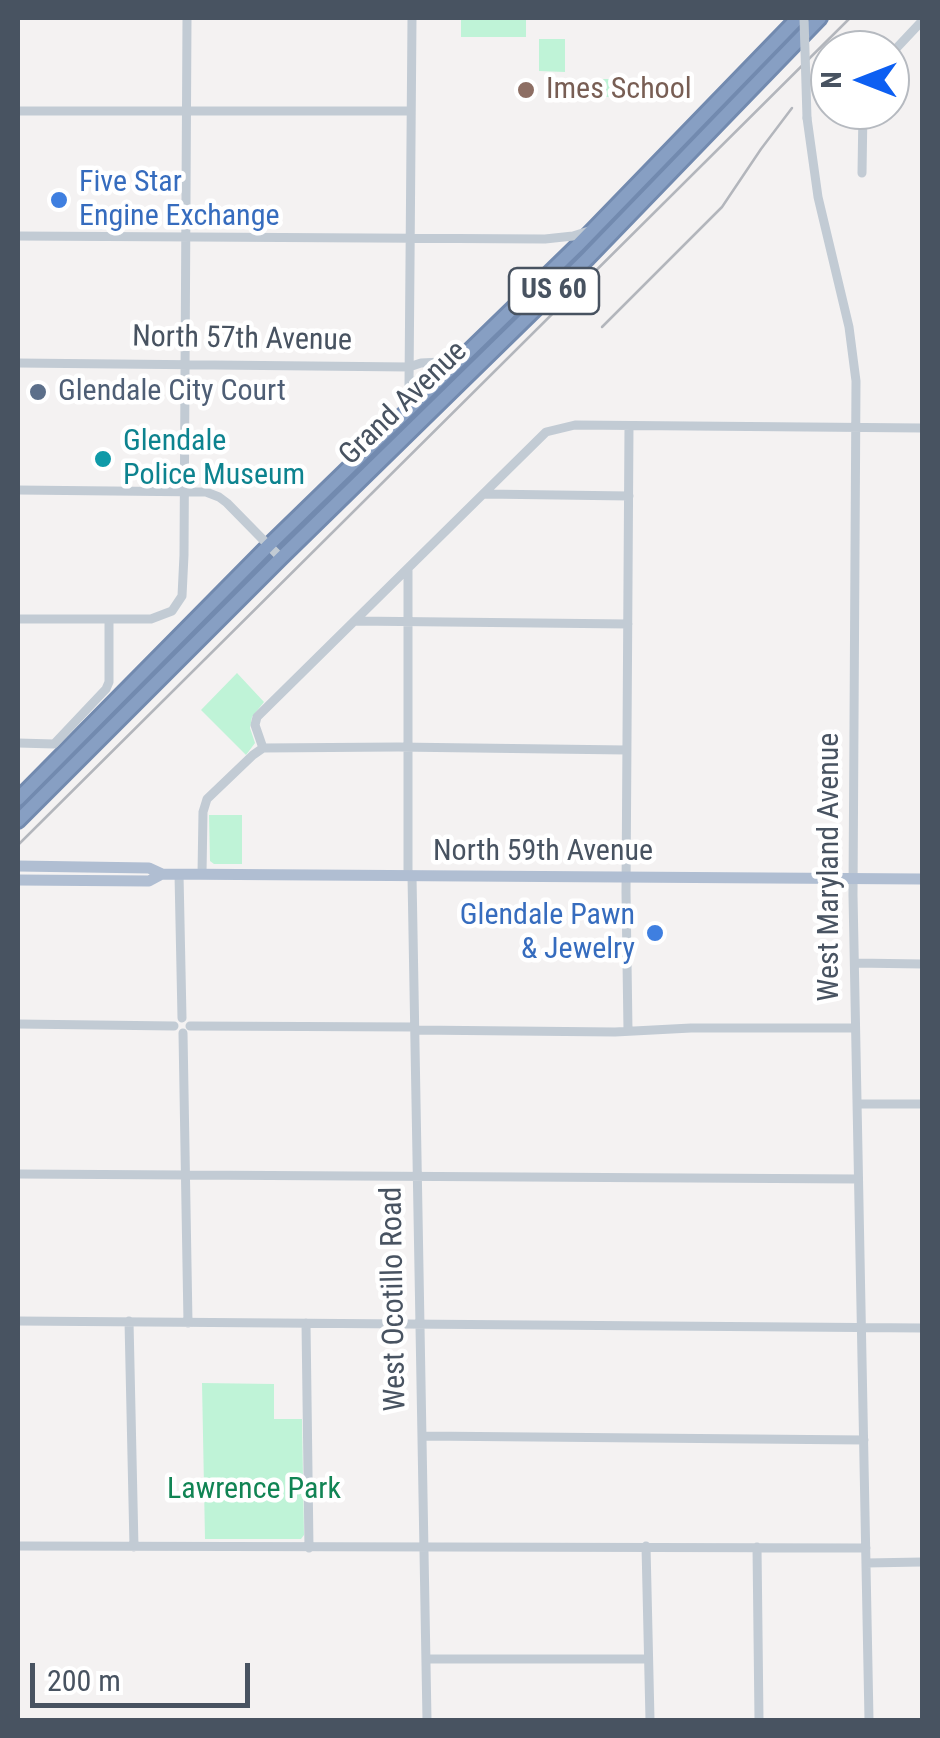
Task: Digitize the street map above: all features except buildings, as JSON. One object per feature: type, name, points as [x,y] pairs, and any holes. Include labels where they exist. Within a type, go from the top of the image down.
[{"type":"highway","points":[[770,47],[784,18]]},
{"type":"highway","name":"Grand Avenue","points":[[18,799],[268,545],[558,265],[801,18]]},
{"type":"highway","name":"Grand Avenue","points":[[18,821],[588,258],[820,18]]},
{"type":"main road","name":"North 59th Avenue","points":[[18,865],[149,868],[162,874],[922,879]]},
{"type":"main road","name":"North 59th Avenue","points":[[18,880],[149,880],[162,874]]},
{"type":"street","points":[[18,619],[151,619],[172,611],[183,589],[187,18]]},
{"type":"street","points":[[409,385],[412,18]]},
{"type":"street","name":"West Maryland Avenue","points":[[801,18],[806,118],[816,191],[854,352],[858,428],[853,879],[869,1720]]},
{"type":"street","points":[[18,111],[411,111]]},
{"type":"street","points":[[862,130],[862,173]]},
{"type":"street","points":[[18,236],[545,239],[594,229]]},
{"type":"street","points":[[545,239],[562,247],[558,265]]},
{"type":"street","name":"North 57th Avenue","points":[[18,363],[409,366],[465,355]]},
{"type":"street","points":[[263,748],[255,725],[257,717],[546,432],[566,426],[922,428]]},
{"type":"street","points":[[628,1031],[629,426]]},
{"type":"street","points":[[18,490],[206,492],[219,497],[281,558]]},
{"type":"street","points":[[485,494],[629,496]]},
{"type":"street","name":"West Ocotillo Road","points":[[408,569],[410,876],[428,1720]]},
{"type":"street","points":[[18,744],[54,744],[106,689],[110,619]]},
{"type":"street","points":[[356,621],[628,624]]},
{"type":"street","points":[[202,874],[203,812],[207,800],[263,748],[626,750]]},
{"type":"street","points":[[179,874],[188,1323]]},
{"type":"street","points":[[855,963],[922,964]]},
{"type":"street","points":[[18,1024],[628,1031],[855,1028]]},
{"type":"street","points":[[857,1104],[922,1104]]},
{"type":"street","points":[[18,1174],[858,1178]]},
{"type":"street","points":[[18,1321],[922,1328]]},
{"type":"street","points":[[129,1321],[134,1547]]},
{"type":"street","points":[[306,1323],[310,1548]]},
{"type":"street","points":[[423,1436],[864,1440]]},
{"type":"street","points":[[18,1546],[866,1548]]},
{"type":"street","points":[[646,1546],[650,1720]]},
{"type":"street","points":[[758,1547],[759,1720]]},
{"type":"street","points":[[866,1564],[922,1562]]},
{"type":"street","points":[[426,1659],[648,1659]]},
{"type":"green space","points":[[461,18],[526,18],[526,37],[461,37]]},
{"type":"green space","points":[[539,39],[565,39],[565,72],[539,71]]},
{"type":"green space","points":[[592,79],[630,79],[630,97],[592,97]]},
{"type":"green space","points":[[237,673],[264,702],[252,717],[250,728],[255,743],[246,755],[201,710]]},
{"type":"green space","points":[[209,815],[242,815],[242,864],[210,861]]},
{"type":"green space","name":"Lawrence Park","points":[[202,1383],[274,1384],[274,1419],[302,1419],[301,1539],[205,1539]]},
{"type":"railway","points":[[18,845],[850,18]]},
{"type":"railway","points":[[602,327],[722,207],[792,108]]},
{"type":"place","name":"Imes School","points":[[526,90]]},
{"type":"place","name":"Five Star Engine Exchange","points":[[59,200]]},
{"type":"place","name":"Glendale City Court","points":[[38,392]]},
{"type":"place","name":"Glendale Police Museum","points":[[103,459]]},
{"type":"place","name":"Glendale Pawn & Jewelry","points":[[655,933]]}]
